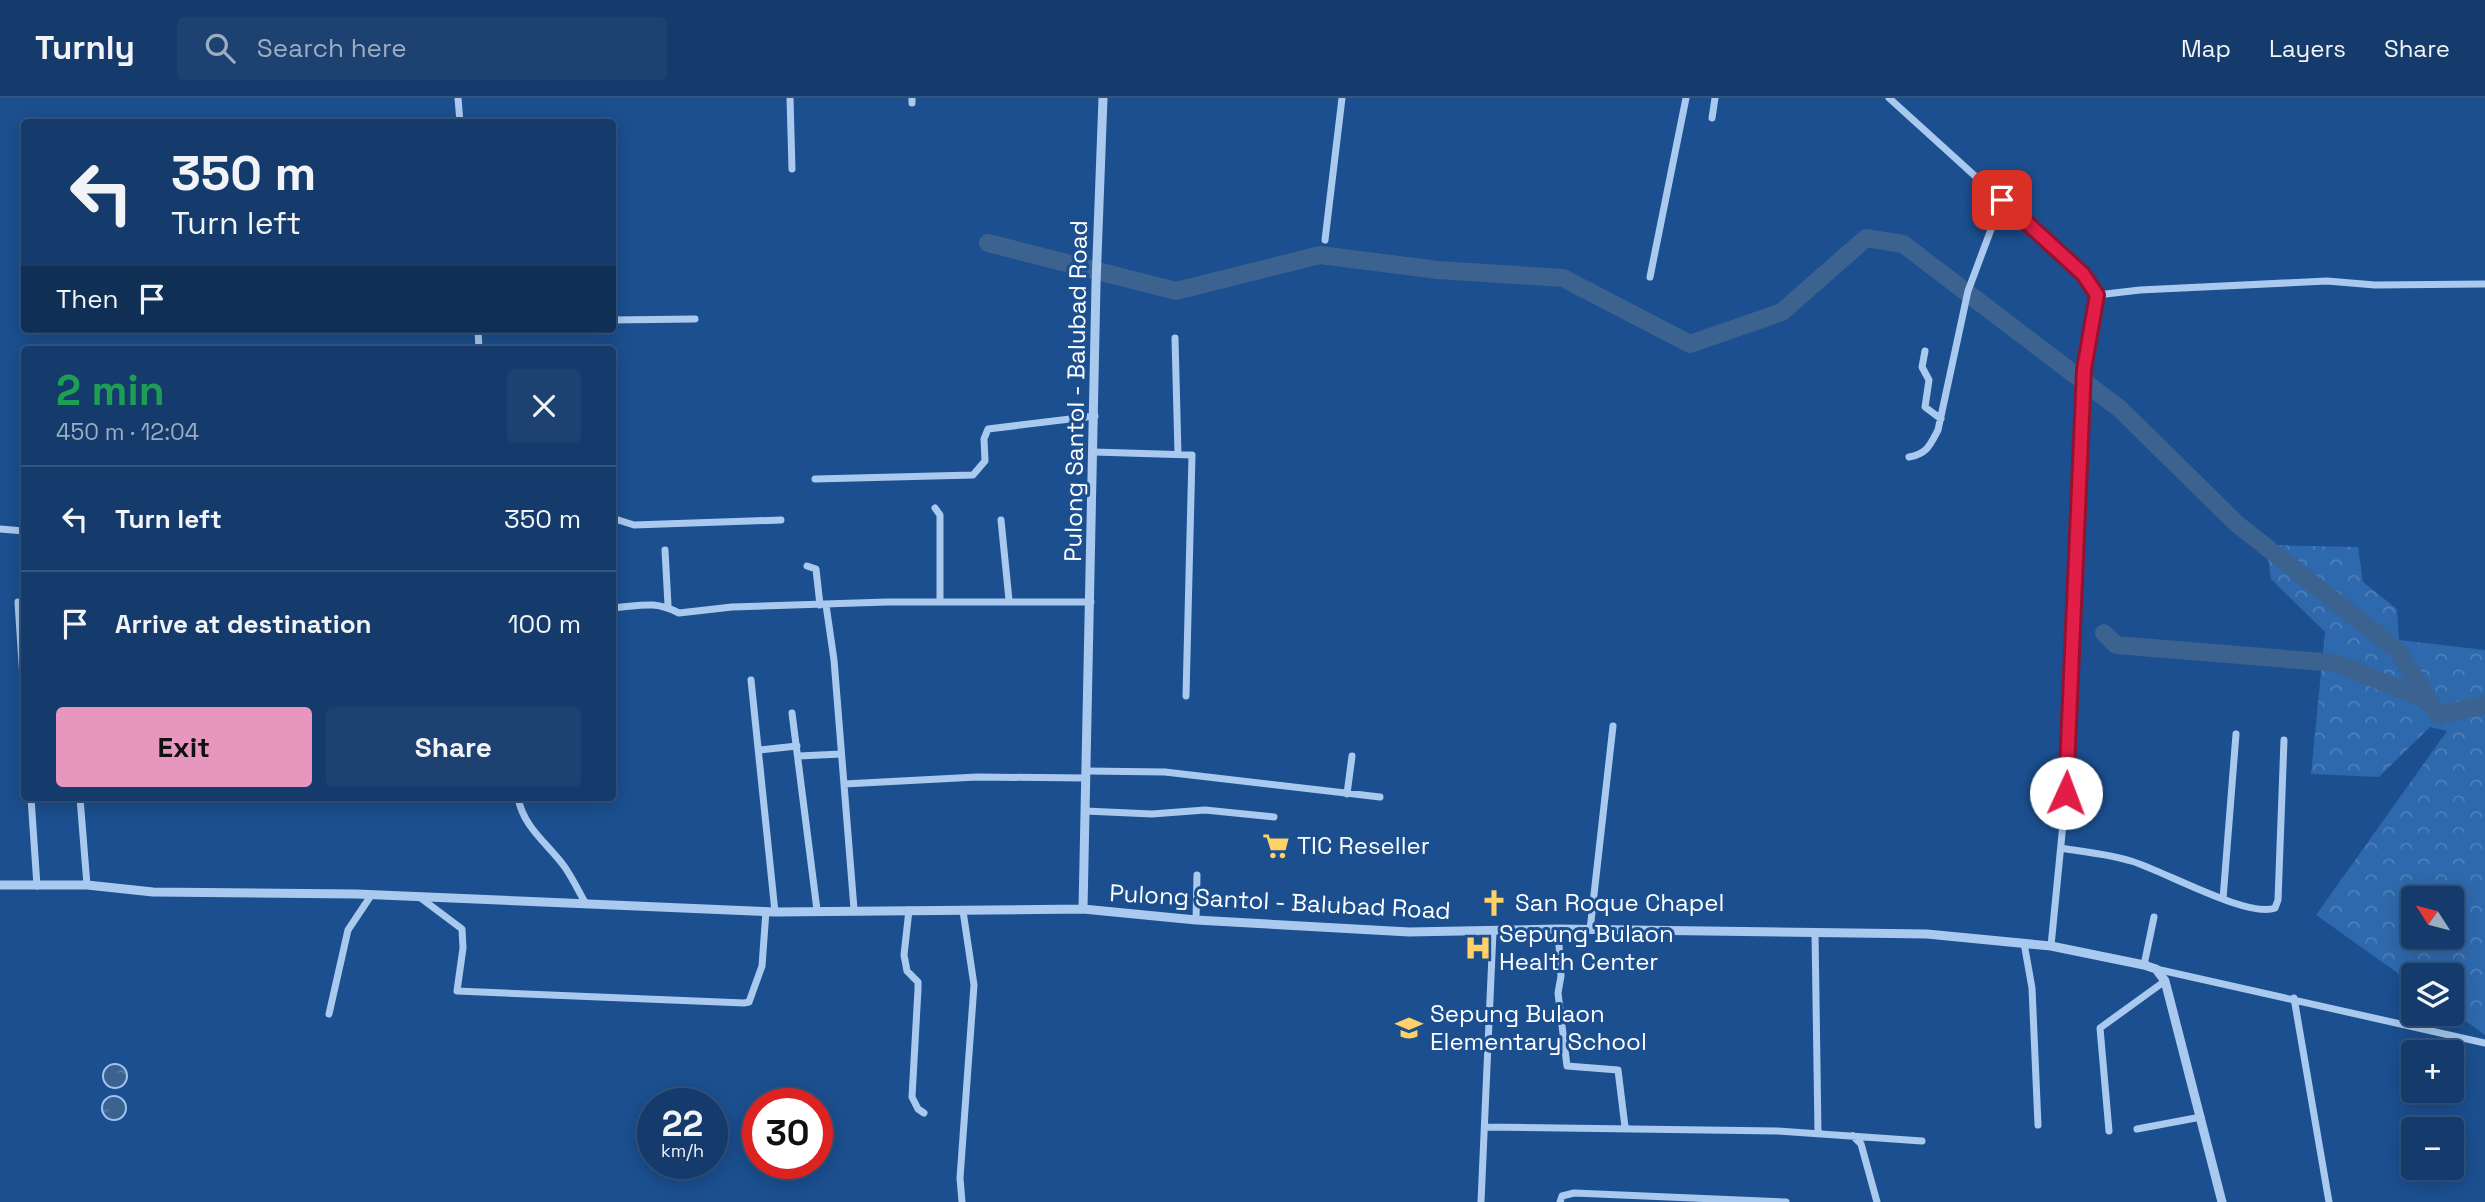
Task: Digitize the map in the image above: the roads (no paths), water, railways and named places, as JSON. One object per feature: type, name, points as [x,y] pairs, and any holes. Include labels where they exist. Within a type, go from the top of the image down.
[{"type":"street","points":[[458,98],[460,119]]},
{"type":"street","points":[[790,98],[792,170]]},
{"type":"street","name":"Pulong Santol - Balubad Road","points":[[1103,98],[1096,284],[1083,909],[1196,920],[1413,932],[1558,929],[1927,934],[2051,946],[2156,969]]},
{"type":"street","points":[[1325,240],[1342,98]]},
{"type":"street","points":[[1650,277],[1686,98]]},
{"type":"street","points":[[1712,118],[1715,98]]},
{"type":"street","points":[[1888,98],[2083,274],[2097,295],[2084,369],[2066,793],[2051,946]]},
{"type":"street","points":[[1909,457],[1921,455],[1928,449],[1941,419],[1968,293],[2002,200]]},
{"type":"street","points":[[2097,295],[2140,290],[2327,281],[2375,285],[2485,285]]},
{"type":"street","points":[[616,320],[695,319]]},
{"type":"street","points":[[1175,338],[1178,454]]},
{"type":"street","points":[[1925,351],[1923,367],[1929,380],[1925,407],[1941,419]]},
{"type":"street","points":[[815,479],[974,475],[985,461],[984,439],[988,429],[1095,416]]},
{"type":"street","points":[[1094,452],[1192,455],[1186,695]]},
{"type":"street","points":[[935,508],[940,515],[940,600]]},
{"type":"street","points":[[616,519],[634,525],[781,520]]},
{"type":"street","points":[[1000,520],[1009,600]]},
{"type":"street","points":[[0,529],[21,530]]},
{"type":"street","points":[[665,550],[668,605]]},
{"type":"street","points":[[807,566],[816,569],[823,605],[841,754],[854,909]]},
{"type":"street","points":[[616,608],[668,605],[679,613],[732,607],[940,600],[1091,602]]},
{"type":"street","points":[[18,602],[21,648]]},
{"type":"street","points":[[422,899],[462,929],[463,948],[457,991],[748,1002],[762,965],[771,911],[751,680]]},
{"type":"street","points":[[792,713],[817,910]]},
{"type":"street","points":[[1590,930],[1613,726]]},
{"type":"street","points":[[2223,899],[2236,734]]},
{"type":"street","points":[[2061,848],[2131,860],[2223,899],[2268,911],[2275,908],[2278,900],[2284,740]]},
{"type":"street","points":[[759,750],[797,746]]},
{"type":"street","points":[[799,755],[841,754]]},
{"type":"street","points":[[1347,794],[1352,756]]},
{"type":"street","points":[[844,784],[1165,772],[1380,797]]},
{"type":"street","points":[[31,801],[37,886]]},
{"type":"street","points":[[80,801],[87,885]]},
{"type":"street","points":[[519,801],[532,830],[564,866],[586,904]]},
{"type":"street","points":[[1085,811],[1152,814],[1205,810],[1274,817]]},
{"type":"street","points":[[1196,920],[1197,875]]},
{"type":"street","points":[[0,885],[87,885],[153,892],[357,894],[370,897],[771,911],[1083,909]]},
{"type":"street","points":[[329,1014],[348,930],[370,897]]},
{"type":"street","points":[[909,910],[904,955],[907,971],[918,982],[912,1097],[918,1109],[924,1113]]},
{"type":"street","points":[[962,1202],[960,1178],[972,1044],[974,985],[963,911]]},
{"type":"street","points":[[2144,965],[2154,917]]},
{"type":"street","points":[[1558,929],[1561,976],[1558,993],[1567,1066],[1618,1070],[1625,1127]]},
{"type":"street","points":[[1481,1202],[1493,932]]},
{"type":"street","points":[[1815,932],[1818,1133]]},
{"type":"street","points":[[2024,943],[2033,1011],[2038,1125]]},
{"type":"street","points":[[2156,969],[2165,981],[2222,1202]]},
{"type":"street","points":[[2156,969],[2485,1043]]},
{"type":"street","points":[[2109,1131],[2100,1028],[2165,981]]},
{"type":"street","points":[[2294,998],[2329,1202]]},
{"type":"street","points":[[2137,1129],[2200,1117]]},
{"type":"street","points":[[1485,1127],[1625,1127],[1818,1133],[1922,1141]]},
{"type":"street","points":[[1852,1136],[1861,1144],[1877,1202]]},
{"type":"street","points":[[1560,1202],[1562,1196],[1574,1193],[1786,1202]]},
{"type":"water","points":[[115,1064],[123,1068],[127,1076],[123,1084],[115,1088],[107,1084],[103,1076],[107,1068]]},
{"type":"water","points":[[114,1096],[122,1100],[126,1108],[122,1116],[114,1120],[106,1116],[102,1108],[106,1100]]},
{"type":"waterway","points":[[988,243],[1176,291],[1320,255],[1438,270],[1563,278],[1690,344],[1782,312],[1866,238],[1903,244],[2120,409],[2237,524],[2397,650],[2438,715],[2485,705]]},
{"type":"waterway","points":[[2104,633],[2116,645],[2336,663],[2429,701]]},
{"type":"place","name":"TIC Reseller","points":[[1276,846]]},
{"type":"place","name":"San Roque Chapel","points":[[1494,903]]},
{"type":"place","name":"Sepung Bulaon Health Center","points":[[1478,948]]},
{"type":"place","name":"Sepung Bulaon Elementary School","points":[[1409,1028]]}]
